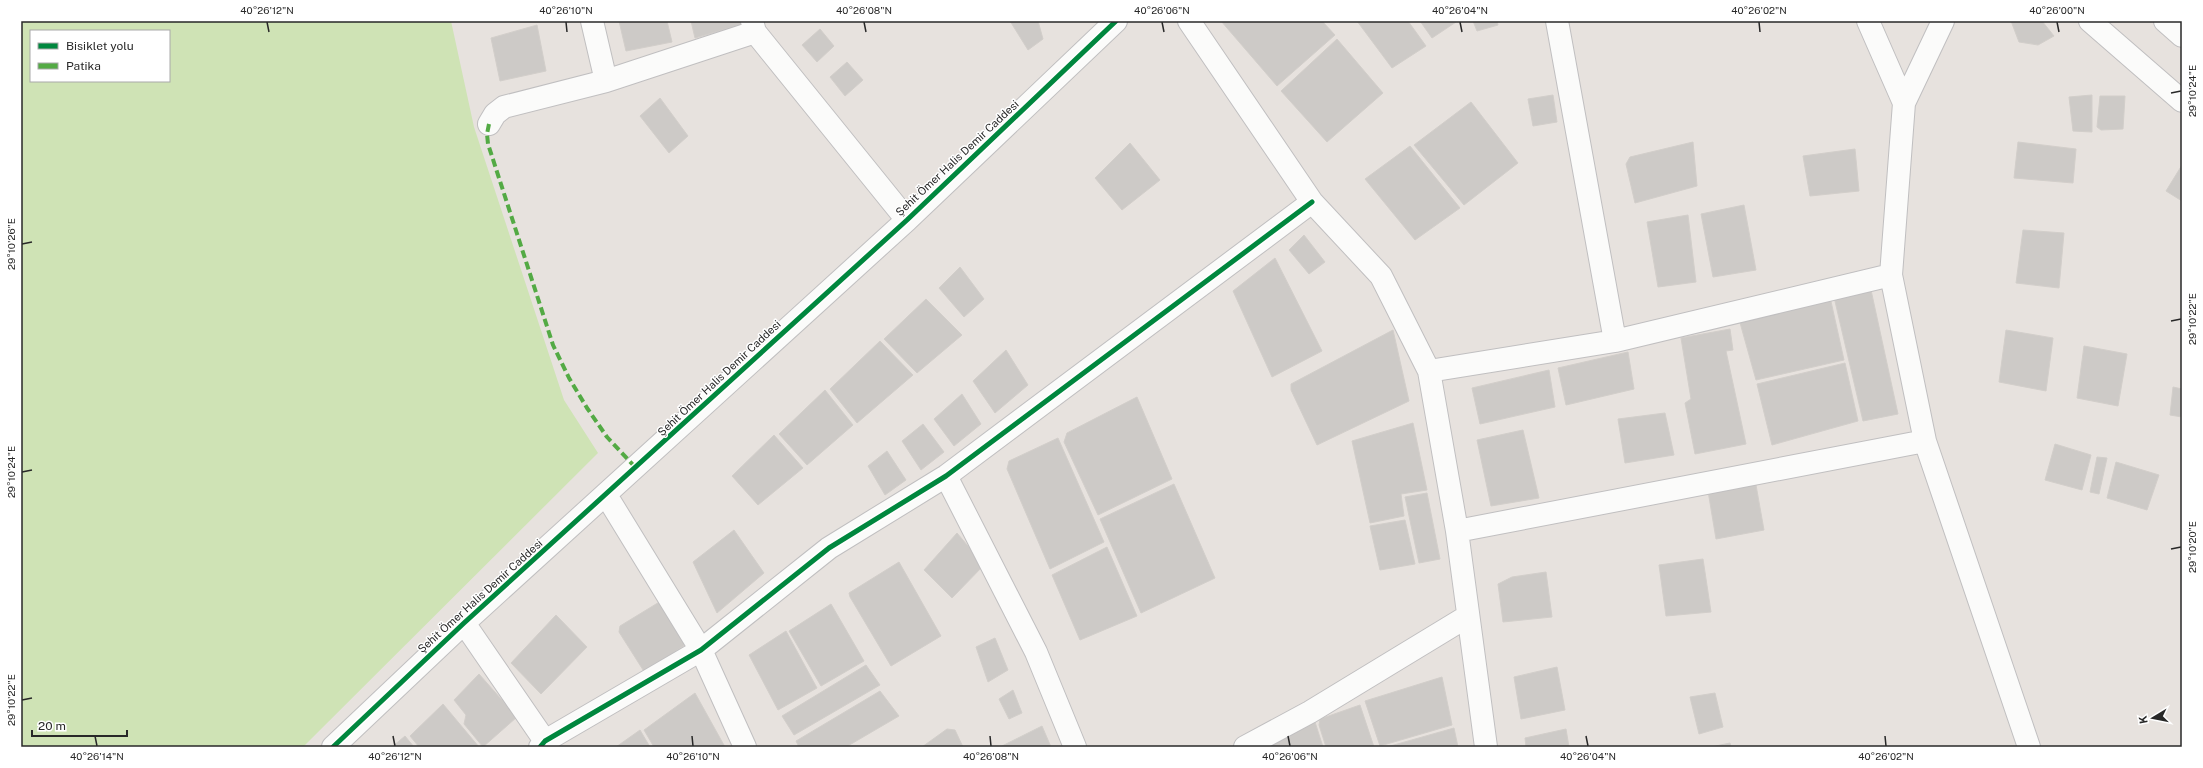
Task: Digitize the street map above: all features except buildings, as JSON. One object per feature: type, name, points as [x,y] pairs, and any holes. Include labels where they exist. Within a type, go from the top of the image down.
[{"type":"street","points":[[592,21],[606,81]]},
{"type":"street","name":"Şehit Ömer Halis Demir Caddesi","points":[[333,747],[464,623],[906,220],[1116,21]]},
{"type":"street","points":[[1189,21],[1312,202],[1381,276],[1429,371],[1457,530],[1486,747]]},
{"type":"street","points":[[1558,21],[1615,341]]},
{"type":"street","points":[[1868,21],[1904,103]]},
{"type":"street","points":[[1944,21],[1904,103],[1891,275],[1925,441],[2029,747]]},
{"type":"street","points":[[2090,21],[2182,101]]},
{"type":"street","points":[[2164,21],[2182,36]]},
{"type":"street","points":[[488,124],[495,114],[504,107],[606,81],[753,26],[906,220]]},
{"type":"street","points":[[464,623],[544,745],[700,650],[829,548],[946,476],[1312,202]]},
{"type":"street","points":[[1429,371],[1615,341],[1891,275]]},
{"type":"street","points":[[1457,530],[1925,441]]},
{"type":"street","points":[[946,476],[1036,652],[1075,747]]},
{"type":"street","points":[[606,495],[700,650],[745,747]]},
{"type":"street","points":[[1245,747],[1310,712],[1468,616]]},
{"type":"green space","points":[[21,21],[451,21],[474,127],[564,400],[598,453],[303,747],[21,747]]},
{"type":"marked path","points":[[489,124],[487,134],[488,144],[553,345],[569,378],[587,408],[607,437],[636,468]]},
{"type":"cycle path","points":[[333,747],[464,623],[907,220],[1116,21]]},
{"type":"cycle path","points":[[540,747],[545,741],[701,650],[829,548],[946,476],[1312,202]]}]
